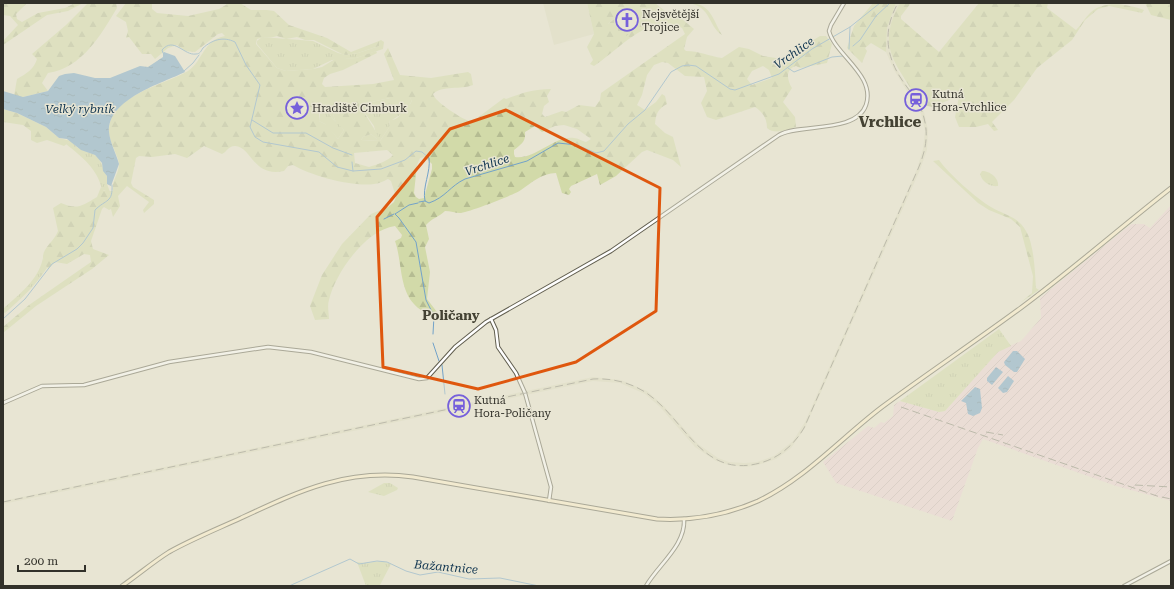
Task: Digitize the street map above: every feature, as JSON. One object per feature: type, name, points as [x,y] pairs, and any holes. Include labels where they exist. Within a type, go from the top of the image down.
[{"type":"main road","points":[[122,586],[156,561],[182,546],[307,489],[336,480],[369,475],[400,475],[644,518],[684,519],[711,516],[735,510],[763,498],[788,483],[876,412],[1050,286],[1171,188]]},
{"type":"street","points":[[3,403],[42,386],[84,385],[169,362],[268,347],[310,352],[423,379],[431,375],[462,340],[491,319],[611,250],[787,130],[827,127],[856,118],[866,106],[866,85],[830,36],[829,27],[844,3]]},
{"type":"street","points":[[491,319],[496,330],[498,347],[516,374],[525,393],[551,487],[549,501]]},
{"type":"street","points":[[646,586],[657,568],[679,541],[684,530],[684,519]]},
{"type":"street","points":[[1124,586],[1171,562]]},
{"type":"highlighted area","points":[[506,110],[660,188],[656,311],[576,362],[478,389],[383,367],[377,217],[450,129]]},
{"type":"shaded area","points":[[543,3],[587,3],[594,34],[554,45]]},
{"type":"shaded area","points":[[896,3],[900,3],[890,28],[890,51],[896,68],[924,112],[928,130],[927,150],[920,170],[805,428],[791,448],[776,459],[746,467],[728,465],[716,461],[695,447],[660,407],[645,394],[620,383],[593,381],[3,504],[3,501],[593,377],[621,380],[647,391],[663,405],[698,444],[718,458],[729,462],[745,463],[757,462],[774,456],[793,441],[805,422],[917,169],[923,149],[925,131],[921,114],[894,70],[886,52],[887,28]]},
{"type":"shaded area","points":[[1171,205],[1171,501],[1116,486],[983,439],[978,448],[952,521],[836,483],[823,462],[868,426],[874,428],[881,422],[884,423],[893,416],[894,405],[900,401],[939,412],[945,411],[998,351],[1021,341],[1041,318],[1040,298],[1132,224],[1144,224],[1150,228]]},
{"type":"green space","points":[[3,3],[27,3],[16,14],[17,19],[22,22],[38,13],[65,8],[75,3],[83,3],[68,11],[47,15],[3,45],[3,41],[18,25],[10,16],[3,15]]},
{"type":"green space","points":[[88,3],[116,3],[117,8],[97,39],[81,57],[71,65],[48,73],[42,83],[48,91],[23,97],[14,96],[17,79],[29,71],[36,63],[37,59],[32,54],[66,25]]},
{"type":"green space","points":[[126,3],[152,3],[152,9],[157,13],[188,16],[219,9],[229,3],[240,3],[251,10],[274,11],[289,25],[327,38],[351,52],[379,41],[379,46],[358,53],[346,55],[314,40],[305,40],[297,37],[286,39],[277,36],[262,38],[257,39],[256,44],[277,68],[286,71],[322,67],[335,59],[356,58],[376,51],[377,53],[324,78],[322,84],[325,87],[373,84],[394,80],[384,54],[388,48],[400,75],[431,78],[468,72],[471,74],[473,85],[441,90],[433,94],[450,110],[462,118],[472,122],[504,98],[506,99],[523,93],[539,90],[551,89],[547,96],[549,102],[544,106],[542,114],[545,117],[562,111],[566,112],[579,105],[595,107],[600,100],[601,93],[685,34],[682,28],[671,24],[659,24],[647,28],[624,42],[594,66],[590,64],[593,60],[587,47],[594,34],[587,3],[655,3],[670,15],[682,19],[694,29],[687,37],[684,49],[686,51],[722,58],[739,47],[749,49],[763,56],[782,59],[820,36],[826,36],[832,44],[827,63],[800,68],[796,66],[792,67],[790,70],[788,78],[792,88],[783,102],[795,117],[796,127],[777,132],[767,128],[764,116],[755,107],[716,120],[707,117],[701,103],[707,91],[704,77],[685,76],[668,63],[662,62],[654,65],[647,75],[642,95],[637,105],[645,110],[656,102],[662,94],[665,96],[667,104],[658,112],[655,124],[665,133],[673,137],[681,167],[673,160],[647,150],[642,152],[616,176],[600,185],[597,174],[571,186],[569,189],[571,192],[569,195],[562,193],[556,173],[551,173],[537,179],[517,192],[481,207],[460,213],[445,211],[426,225],[429,239],[425,247],[430,272],[427,299],[437,312],[430,315],[416,306],[409,298],[403,282],[395,241],[401,238],[402,235],[395,226],[384,229],[363,244],[345,266],[332,290],[328,307],[329,319],[315,320],[310,306],[322,275],[342,244],[371,214],[388,207],[394,202],[396,197],[391,181],[388,179],[377,184],[355,184],[321,177],[293,165],[288,166],[284,171],[274,172],[259,166],[240,147],[233,146],[222,154],[204,146],[187,158],[175,154],[152,157],[139,156],[136,158],[131,183],[133,187],[154,200],[154,204],[144,213],[143,210],[149,202],[127,186],[118,196],[120,206],[113,217],[111,209],[109,210],[104,207],[102,209],[91,241],[93,249],[109,255],[92,269],[36,306],[3,333],[3,327],[29,305],[91,262],[90,255],[84,254],[67,264],[55,262],[48,269],[44,263],[43,257],[46,248],[56,236],[58,231],[53,208],[61,203],[75,207],[83,205],[97,197],[101,187],[104,191],[113,191],[113,184],[119,164],[111,143],[109,129],[112,117],[119,107],[141,92],[188,71],[193,67],[212,42],[225,36],[222,33],[218,34],[195,52],[185,51],[177,45],[168,48],[155,59],[151,54],[142,54],[129,37],[126,38],[128,31],[126,22],[116,16]],"holes":[[[623,11],[641,21],[608,24]],[[763,66],[769,70],[772,78],[752,85],[747,79],[752,71]],[[390,98],[410,98],[412,101],[410,104],[404,106],[399,116],[395,119],[389,120],[390,126],[380,141],[361,140],[363,137],[371,134],[377,139],[378,137],[362,107],[362,104]],[[341,106],[344,108],[339,125],[344,130],[338,139],[327,125],[319,121],[319,111],[321,108],[325,108],[336,123],[333,114],[338,112]],[[564,125],[577,129],[591,139],[586,142],[576,138],[567,138],[552,143],[530,155],[515,157],[514,150],[524,141],[525,132],[535,126],[542,132],[555,126]],[[387,150],[393,155],[379,164],[369,167],[355,163],[354,153]],[[425,157],[432,164],[424,198],[419,199],[414,193],[417,165],[420,158]]]},
{"type":"green space","points":[[688,3],[702,6],[706,9],[713,17],[722,35],[717,31],[701,8]]},
{"type":"green space","points":[[873,3],[896,3],[887,28],[886,52],[871,43],[865,48],[867,51],[862,63],[847,48],[854,26]]},
{"type":"green space","points":[[900,3],[911,3],[901,16],[901,19],[939,52],[979,3],[1048,3],[1047,8],[1076,30],[1090,13],[1102,6],[1116,4],[1144,10],[1142,13],[1109,6],[1098,9],[1085,20],[1072,40],[1037,68],[1014,100],[992,122],[998,130],[994,131],[988,124],[976,127],[959,127],[955,117],[959,96],[932,107],[920,104],[892,56],[889,45],[889,33]]},
{"type":"green space","points":[[1145,3],[1171,3],[1171,20],[1151,15]]},
{"type":"green space","points":[[624,11],[642,22],[624,38],[608,24]]},
{"type":"green space","points":[[262,37],[313,41],[338,53],[346,55],[358,53],[379,46],[379,41],[381,40],[384,42],[383,49],[356,58],[332,60],[313,69],[286,71],[277,68],[257,44],[257,41]]},
{"type":"green space","points":[[390,98],[410,98],[412,101],[403,113],[392,120],[389,120],[390,126],[380,141],[361,140],[363,137],[371,134],[377,139],[374,126],[362,109],[362,104]]},
{"type":"green space","points":[[341,106],[344,108],[340,125],[344,130],[338,139],[325,124],[319,121],[321,108],[325,108],[336,123],[333,114],[338,112]]},
{"type":"green space","points":[[3,109],[17,113],[46,127],[59,138],[71,141],[64,146],[47,140],[37,143],[31,140],[31,131],[23,125],[3,122]]},
{"type":"green space","points":[[71,141],[77,147],[93,154],[98,158],[107,176],[107,184],[110,192],[102,190],[93,170],[66,144]]},
{"type":"green space","points":[[939,160],[949,172],[971,192],[991,207],[1015,219],[1026,231],[1031,243],[1035,266],[1036,288],[1039,290],[1020,303],[1032,293],[1033,276],[1020,227],[1011,219],[989,210],[978,203],[933,161]]},
{"type":"green space","points":[[982,171],[988,172],[993,176],[997,180],[998,186],[992,186],[984,182],[980,174]]},
{"type":"green space","points":[[43,258],[47,268],[42,275],[22,297],[5,313],[3,312],[3,309],[37,274]]},
{"type":"green space","points":[[999,329],[1011,346],[998,352],[945,411],[939,412],[900,401]]},
{"type":"green space","points":[[384,483],[390,483],[398,488],[397,490],[384,496],[368,492]]},
{"type":"green space","points":[[382,561],[391,564],[380,585],[366,586],[357,562],[364,563]]},
{"type":"water","name":"Velký rybník","points":[[164,52],[175,56],[185,72],[138,94],[126,101],[117,110],[111,120],[109,132],[119,164],[111,186],[107,184],[107,176],[103,171],[102,163],[95,155],[81,150],[67,139],[59,138],[46,127],[17,113],[3,109],[3,91],[23,97],[48,91],[59,76],[65,74],[74,73],[95,78],[110,78],[140,66],[148,67],[163,57]]},
{"type":"water","points":[[1013,351],[1017,351],[1025,359],[1017,372],[1014,372],[1005,365],[1004,362]]},
{"type":"water","points":[[996,367],[1003,372],[992,385],[987,381],[987,378]]},
{"type":"water","points":[[1008,376],[1014,381],[1007,392],[1003,393],[998,388]]},
{"type":"water","points":[[975,387],[980,389],[982,408],[980,413],[973,416],[968,414],[966,403],[961,401]]},
{"type":"waterway","name":"Vrchlice","points":[[163,53],[162,50],[166,46],[171,45],[192,54],[196,54],[199,53],[206,45],[214,41],[226,39],[235,42],[246,65],[260,85],[250,127],[255,137],[263,142],[319,152],[337,167],[353,171],[381,169],[405,160],[416,151],[422,152],[429,158],[429,169],[424,196],[425,201],[429,203],[440,198],[455,185],[465,179],[527,161],[558,143],[577,145],[596,153],[604,151],[628,124],[645,110],[671,72],[682,66],[696,66],[730,89],[735,90],[779,74],[812,49],[850,27],[880,3]]},
{"type":"waterway","points":[[853,46],[860,40],[876,16],[890,3]]},
{"type":"waterway","points":[[849,49],[850,27]]},
{"type":"waterway","points":[[184,71],[199,55]]},
{"type":"waterway","points":[[788,68],[794,72],[832,57],[843,56]]},
{"type":"waterway","points":[[252,120],[273,133],[306,133],[333,148],[352,155]]},
{"type":"waterway","points":[[352,162],[353,171]]},
{"type":"waterway","points":[[3,319],[25,299],[52,264],[77,249],[83,243],[93,228],[95,210],[110,198],[112,185]]},
{"type":"waterway","name":"Vrchlice","points":[[419,202],[425,201]]},
{"type":"waterway","points":[[418,203],[409,205],[395,214],[416,242],[426,300],[434,316],[433,334]]},
{"type":"waterway","points":[[384,219],[394,214]]},
{"type":"waterway","points":[[433,343],[439,361]]},
{"type":"waterway","points":[[442,365],[445,394]]},
{"type":"waterway","name":"Bažantnice","points":[[289,586],[350,559],[359,564],[377,561],[387,562],[406,571],[420,575],[438,572],[469,579],[500,578],[539,586]]},
{"type":"railway","points":[[3,502],[593,379],[620,381],[645,392],[672,416],[695,443],[708,454],[723,462],[740,466],[760,463],[773,458],[791,445],[804,428],[923,157],[926,144],[926,131],[923,113],[898,74],[893,64],[888,44],[890,24],[898,3]]},
{"type":"railway","points":[[901,407],[1157,496],[1171,499]]},
{"type":"railway","points":[[986,432],[1003,435]]},
{"type":"railway","points":[[1135,485],[1171,487]]},
{"type":"place","name":"Nejsvětější Trojice","points":[[627,20]]},
{"type":"place","name":"Kutná Hora-Vrchlice","points":[[916,100]]},
{"type":"place","name":"Hradiště Cimburk","points":[[297,108]]},
{"type":"place","name":"Kutná Hora-Poličany","points":[[459,406]]},
{"type":"district","name":"Vrchlice","points":[[890,122]]},
{"type":"district","name":"Poličany","points":[[451,315]]}]
